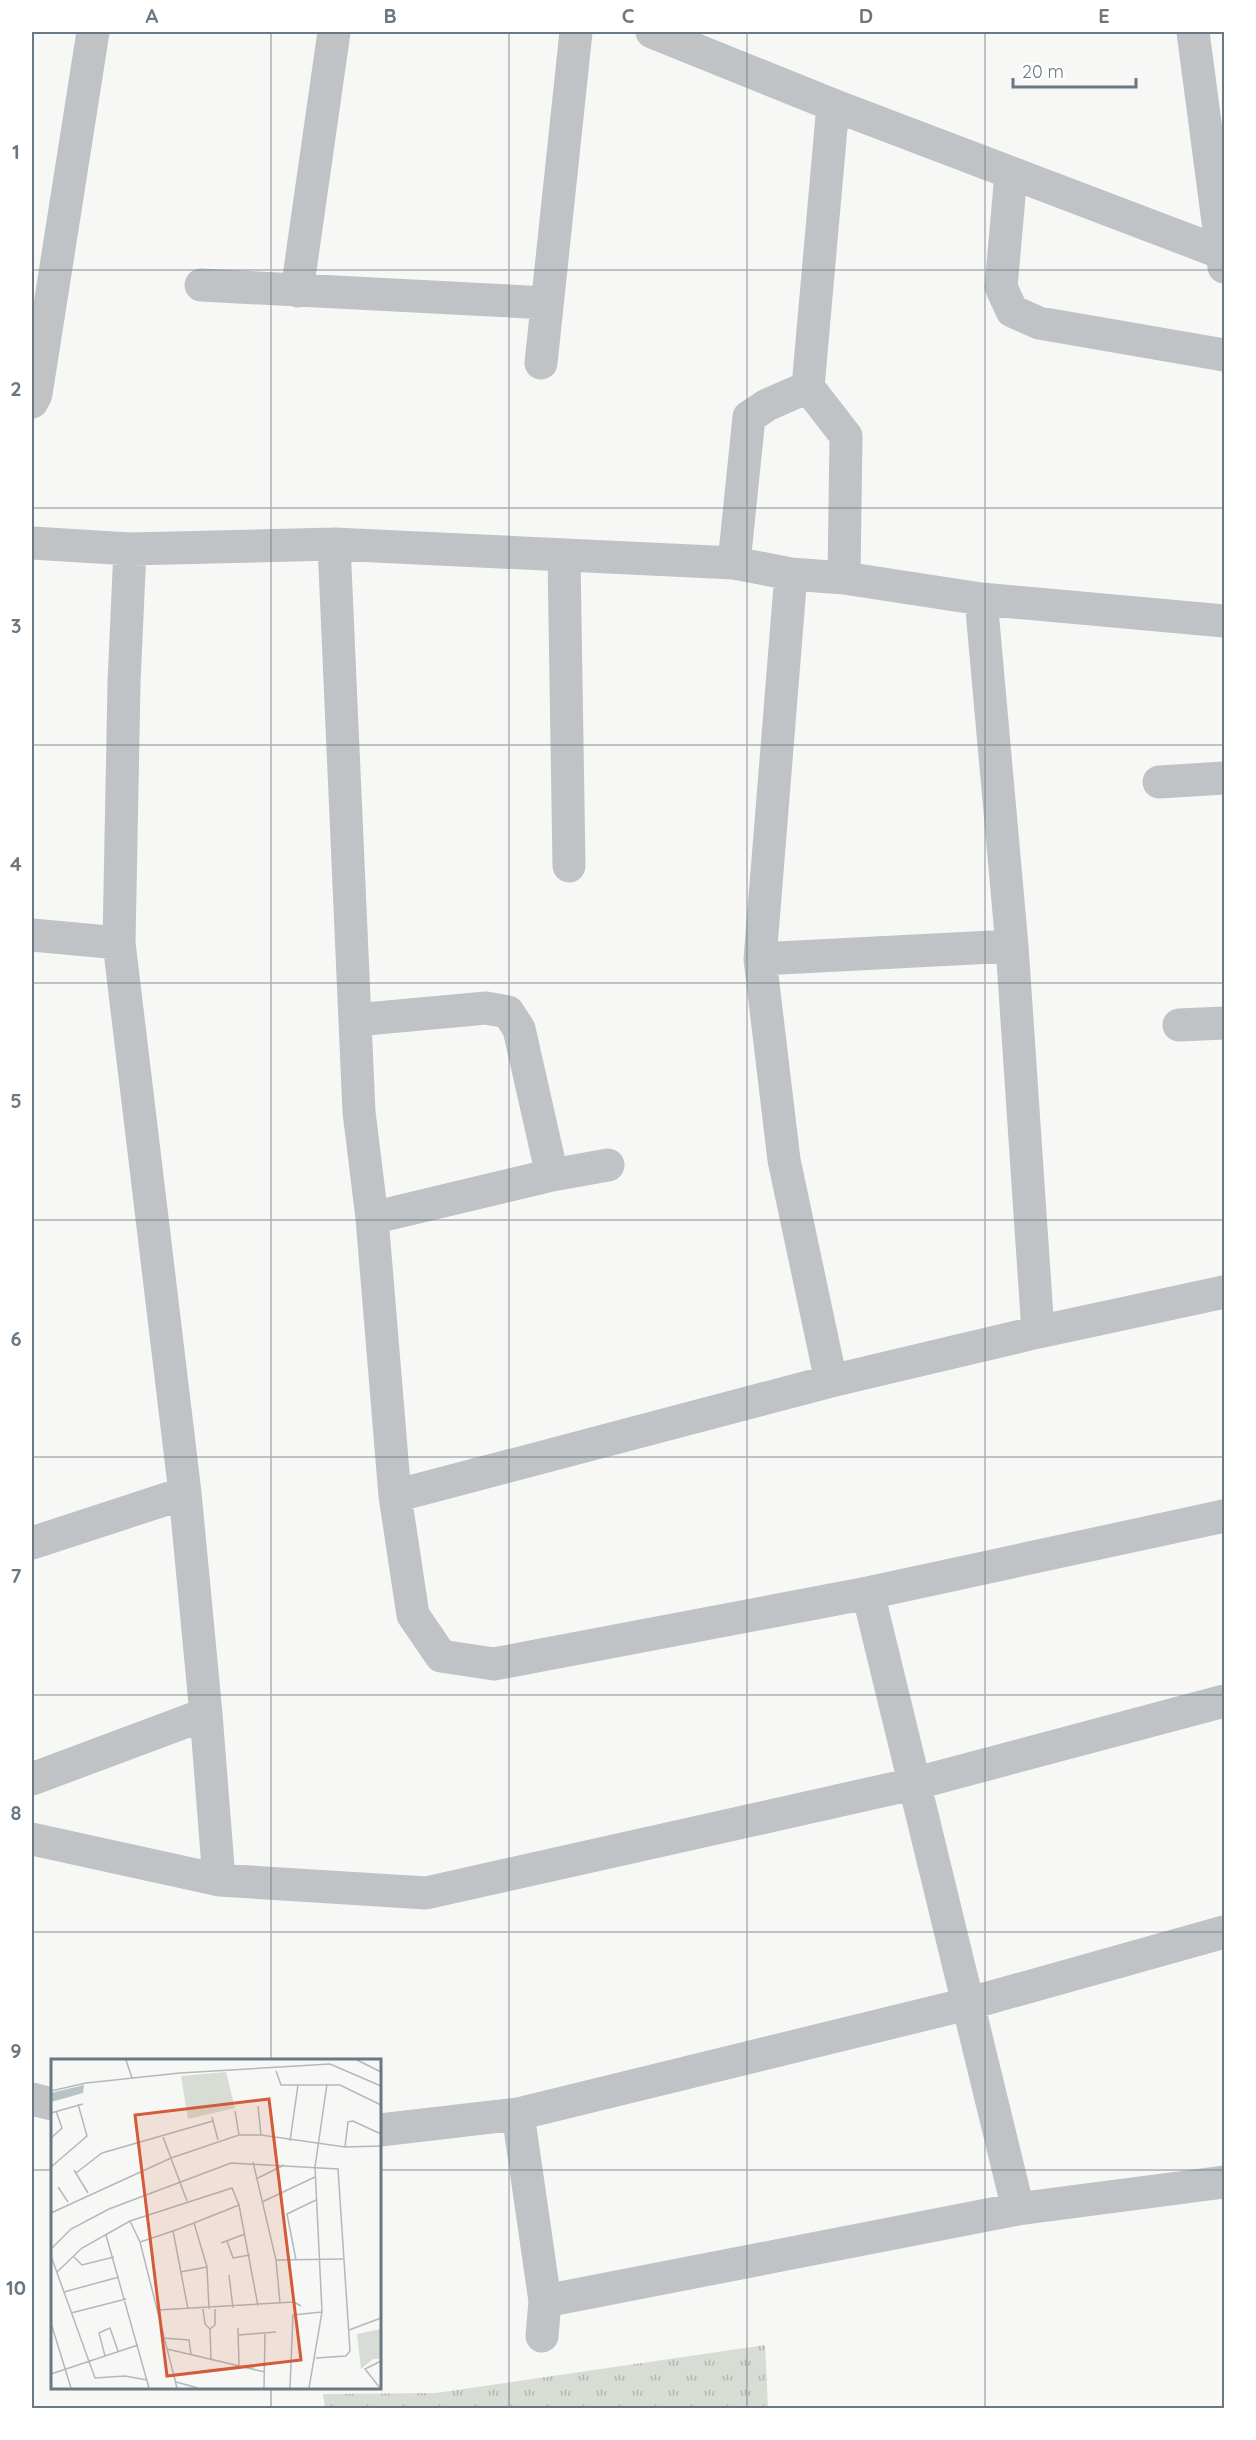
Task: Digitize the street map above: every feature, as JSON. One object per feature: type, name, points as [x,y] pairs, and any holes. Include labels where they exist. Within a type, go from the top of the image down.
[{"type":"street","points":[[32,402],[38,382],[93,32]]},
{"type":"street","points":[[297,291],[334,32]]},
{"type":"street","points":[[542,363],[576,32]]},
{"type":"street","points":[[652,32],[1223,260],[1193,32]]},
{"type":"street","points":[[833,105],[808,387],[846,436],[844,578]]},
{"type":"street","points":[[1011,174],[1001,287],[1012,311],[1039,323],[1224,355]]},
{"type":"street","points":[[201,285],[548,303]]},
{"type":"street","points":[[734,563],[749,417],[767,405],[808,387]]},
{"type":"street","points":[[32,543],[129,549],[334,544],[734,563],[791,574],[844,578],[981,599],[1224,621]]},
{"type":"street","points":[[334,544],[359,1112],[372,1218],[395,1496],[413,1615],[441,1656],[494,1664],[868,1593],[1224,1516]]},
{"type":"street","points":[[129,549],[119,943],[185,1493],[219,1880]]},
{"type":"street","points":[[564,556],[569,866]]},
{"type":"street","points":[[791,574],[760,959],[784,1160],[831,1381]]},
{"type":"street","points":[[981,599],[1012,946],[1038,1332]]},
{"type":"street","points":[[1159,782],[1224,778]]},
{"type":"street","points":[[32,934],[119,943]]},
{"type":"street","points":[[760,959],[1012,946]]},
{"type":"street","points":[[355,1020],[486,1008],[508,1012],[519,1029],[552,1176]]},
{"type":"street","points":[[1179,1025],[1224,1023]]},
{"type":"street","points":[[372,1218],[608,1165]]},
{"type":"street","points":[[395,1496],[831,1381],[1038,1332],[1224,1292]]},
{"type":"street","points":[[32,1544],[185,1493]]},
{"type":"street","points":[[868,1593],[1018,2209]]},
{"type":"street","points":[[32,1839],[219,1880],[426,1893],[913,1784],[1224,1701]]},
{"type":"street","points":[[32,1779],[206,1714]]},
{"type":"street","points":[[381,2130],[518,2114],[967,2004],[1224,1932]]},
{"type":"street","points":[[32,2099],[51,2104]]},
{"type":"street","points":[[518,2114],[544,2301],[542,2336]]},
{"type":"street","points":[[544,2301],[1018,2209],[1224,2182]]},
{"type":"green space","points":[[765,2345],[768,2408],[325,2408],[323,2394],[436,2393]]}]
